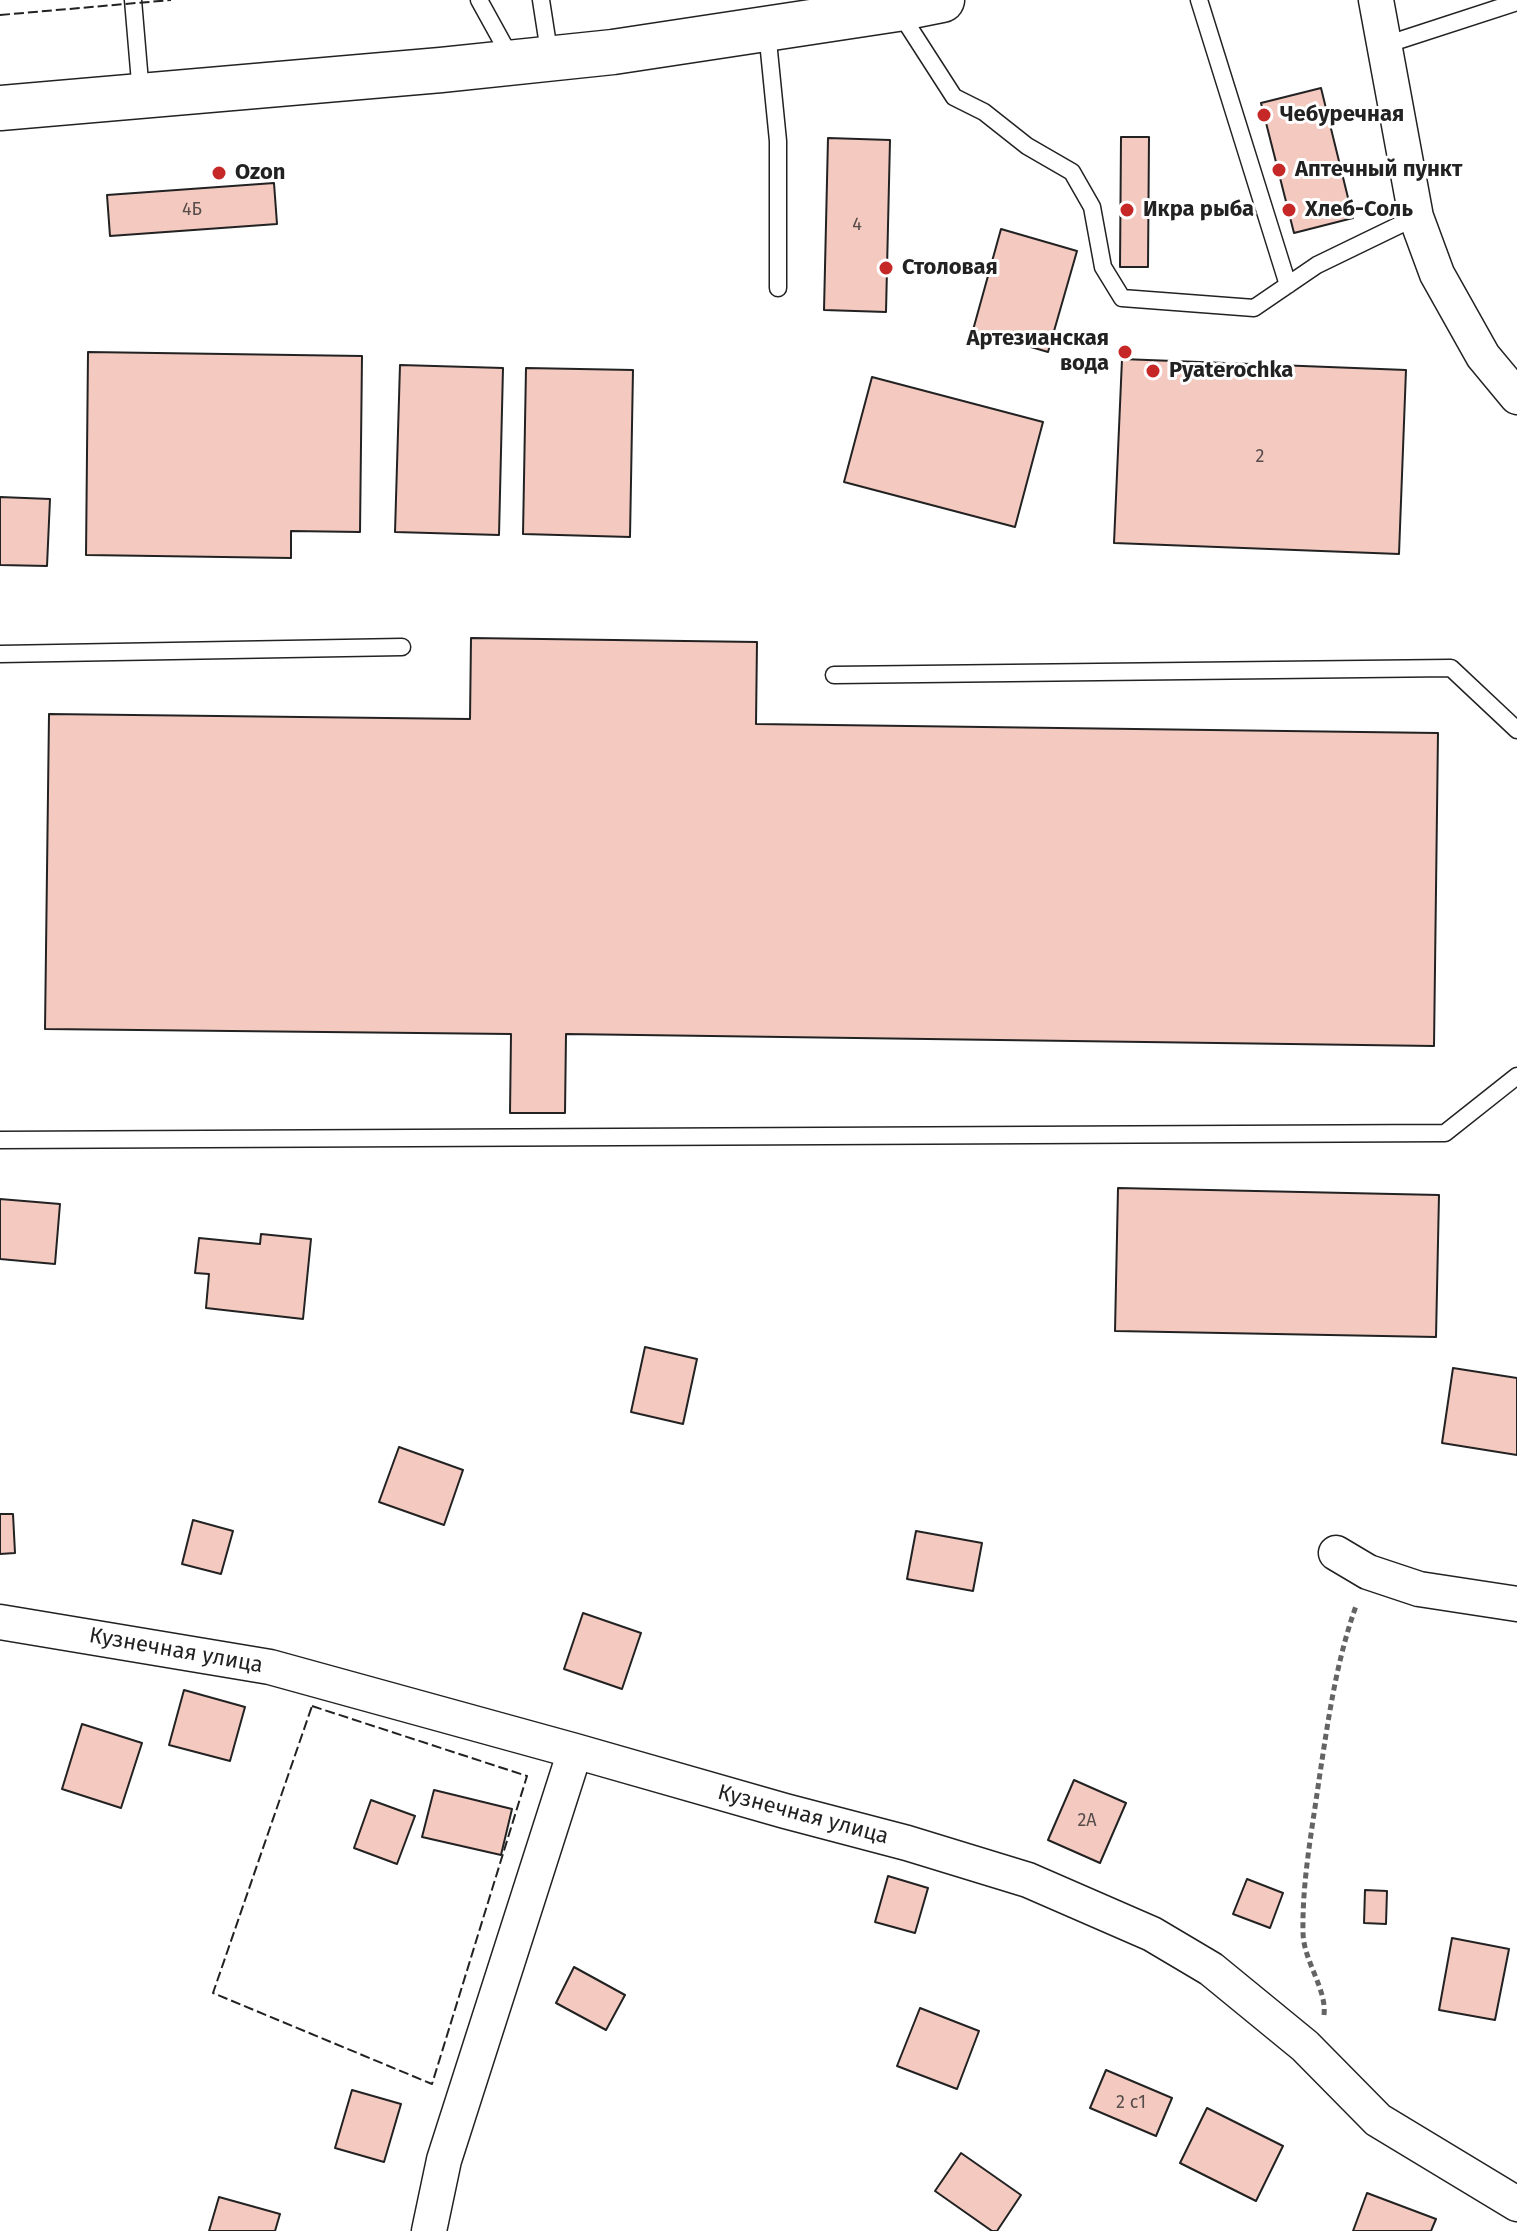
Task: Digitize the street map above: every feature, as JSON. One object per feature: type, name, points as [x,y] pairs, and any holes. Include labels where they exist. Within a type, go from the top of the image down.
[{"type":"main road","points":[[0,108],[613,52],[942,0]]},
{"type":"street","points":[[1376,0],[1416,217],[1437,274],[1483,356],[1517,397]]},
{"type":"street","points":[[1336,1553],[1368,1572],[1419,1589],[1517,1604]]},
{"type":"street","name":"Кузнечная улица","points":[[0,1622],[270,1667],[907,1843],[1028,1880],[1152,1934],[1211,1969],[1305,2046],[1378,2120],[1517,2204]]},
{"type":"street","points":[[429,2231],[444,2160],[575,1751]]},
{"type":"lane","points":[[133,0],[141,96]]},
{"type":"lane","points":[[479,0],[532,61]]},
{"type":"lane","points":[[532,61],[541,0]]},
{"type":"lane","points":[[1199,0],[1288,285]]},
{"type":"lane","points":[[1385,45],[1517,2]]},
{"type":"lane","points":[[897,9],[954,97],[984,112],[1027,146],[1072,172],[1092,207],[1103,267],[1122,298],[1254,308],[1317,265],[1416,217]]},
{"type":"lane","points":[[766,29],[778,141],[778,288]]},
{"type":"lane","points":[[0,654],[402,647]]},
{"type":"lane","points":[[834,675],[1451,668],[1517,730]]},
{"type":"lane","points":[[0,1140],[1445,1133],[1517,1076]]},
{"type":"path","points":[[1305,2046],[1323,2021],[1325,2006],[1303,1938],[1308,1857],[1334,1684],[1344,1640],[1368,1572]]},
{"type":"building","points":[[1321,88],[1353,218],[1294,233],[1261,103]]},
{"type":"building","points":[[1121,137],[1149,137],[1148,267],[1120,267]]},
{"type":"building","points":[[828,138],[890,140],[886,312],[824,310]]},
{"type":"building","points":[[274,183],[277,224],[110,236],[107,195]]},
{"type":"building","points":[[1001,229],[1077,251],[1048,352],[973,330]]},
{"type":"building","points":[[88,352],[362,356],[360,532],[291,531],[291,558],[86,555]]},
{"type":"building","points":[[1122,359],[1406,370],[1399,554],[1114,543]]},
{"type":"building","points":[[400,365],[503,368],[499,535],[395,532]]},
{"type":"building","points":[[526,368],[633,370],[630,537],[523,534]]},
{"type":"building","points":[[872,377],[1043,422],[1015,527],[844,482]]},
{"type":"building","points":[[0,497],[50,499],[47,566],[0,565]]},
{"type":"building","points":[[471,638],[757,642],[756,724],[1438,733],[1434,1046],[566,1034],[565,1113],[510,1113],[511,1034],[45,1029],[49,714],[470,719]]},
{"type":"building","points":[[1118,1188],[1439,1195],[1436,1337],[1115,1331]]},
{"type":"building","points":[[0,1199],[60,1204],[55,1264],[0,1259]]},
{"type":"building","points":[[261,1234],[311,1239],[303,1319],[206,1308],[209,1274],[195,1273],[199,1238],[260,1244]]},
{"type":"building","points":[[645,1347],[697,1359],[683,1424],[631,1412]]},
{"type":"building","points":[[1453,1368],[1517,1378],[1517,1455],[1442,1443]]},
{"type":"building","points":[[399,1447],[463,1470],[444,1525],[379,1502]]},
{"type":"building","points":[[0,1514],[13,1514],[15,1553],[0,1554]]},
{"type":"building","points":[[193,1520],[233,1531],[221,1574],[182,1564]]},
{"type":"building","points":[[916,1531],[982,1543],[973,1591],[907,1579]]},
{"type":"building","points":[[583,1613],[641,1633],[622,1689],[564,1669]]},
{"type":"building","points":[[184,1690],[245,1707],[230,1761],[169,1745]]},
{"type":"building","points":[[82,1724],[142,1743],[121,1808],[62,1789]]},
{"type":"building","points":[[1074,1780],[1126,1803],[1100,1863],[1048,1840]]},
{"type":"building","points":[[434,1790],[512,1809],[501,1855],[422,1837]]},
{"type":"building","points":[[371,1800],[415,1816],[397,1864],[354,1848]]},
{"type":"building","points":[[888,1876],[928,1888],[915,1933],[875,1922]]},
{"type":"building","points":[[1247,1879],[1283,1893],[1270,1928],[1233,1914]]},
{"type":"building","points":[[1365,1890],[1387,1891],[1386,1924],[1364,1923]]},
{"type":"building","points":[[1452,1938],[1509,1949],[1495,2020],[1439,2010]]},
{"type":"building","points":[[574,1967],[625,1995],[606,2030],[556,2003]]},
{"type":"building","points":[[920,2008],[979,2031],[957,2089],[897,2066]]},
{"type":"building","points":[[1106,2070],[1172,2098],[1156,2136],[1090,2108]]},
{"type":"building","points":[[352,2090],[401,2104],[384,2162],[335,2148]]},
{"type":"building","points":[[1207,2108],[1283,2146],[1256,2201],[1180,2163]]},
{"type":"building","points":[[961,2153],[1021,2195],[997,2231],[992,2231],[935,2191]]},
{"type":"building","points":[[1367,2193],[1436,2219],[1431,2231],[1353,2231]]},
{"type":"building","points":[[219,2197],[280,2214],[275,2231],[209,2231]]},
{"type":"fence","points":[[0,15],[171,0]]},
{"type":"fence","points":[[312,1706],[527,1776],[432,2084],[213,1993],[312,1706]]},
{"type":"place","name":"Чебуречная","points":[[1264,115]]},
{"type":"place","name":"Аптечный пункт","points":[[1279,170]]},
{"type":"place","name":"Ozon","points":[[219,173]]},
{"type":"place","name":"Икра рыба","points":[[1127,210]]},
{"type":"place","name":"Хлеб-Соль","points":[[1289,210]]},
{"type":"place","name":"Столовая","points":[[886,268]]},
{"type":"place","name":"Артезианская вода","points":[[1125,352]]},
{"type":"place","name":"Pyaterochka","points":[[1153,371]]}]
